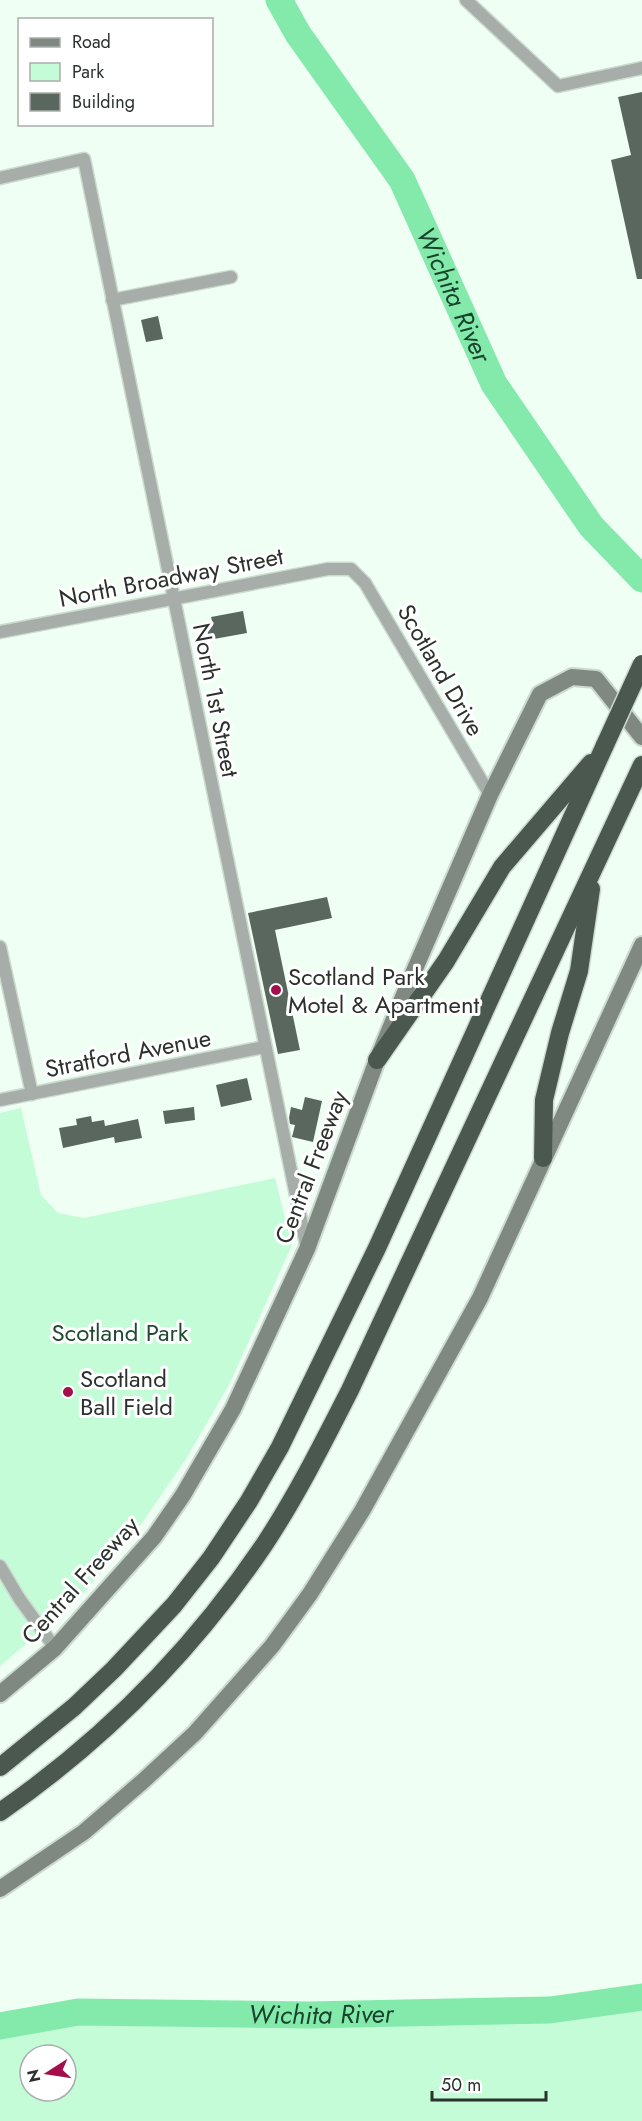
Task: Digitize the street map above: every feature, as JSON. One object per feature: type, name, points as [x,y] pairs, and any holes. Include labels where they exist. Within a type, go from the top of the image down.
[{"type":"highway","points":[[0,1767],[75,1707],[122,1661],[174,1605],[211,1558],[249,1501],[280,1447],[377,1248],[642,664]]},
{"type":"highway","points":[[377,1060],[446,961],[502,867],[605,745]]},
{"type":"highway","points":[[0,1812],[78,1752],[130,1705],[184,1650],[231,1592],[265,1543],[308,1472],[350,1390],[642,765]]},
{"type":"highway","points":[[543,1158],[544,1100],[560,1033],[579,971],[593,870]]},
{"type":"main road","name":"Central Freeway","points":[[0,1694],[55,1648],[154,1537],[183,1495],[233,1409],[307,1249],[377,1060],[490,795],[540,694],[572,677],[596,680],[642,737]]},
{"type":"main road","points":[[0,1889],[84,1832],[195,1733],[272,1646],[310,1594],[374,1491],[480,1298],[642,945]]},
{"type":"street","points":[[466,0],[558,86],[642,68]]},
{"type":"street","name":"North 1st Street","points":[[0,178],[84,159],[307,1249]]},
{"type":"street","points":[[112,300],[231,277]]},
{"type":"street","name":"North Broadway Street","points":[[0,632],[328,569],[351,569]]},
{"type":"street","name":"Scotland Drive","points":[[351,569],[365,583],[490,795]]},
{"type":"street","points":[[0,947],[32,1094]]},
{"type":"street","name":"Stratford Avenue","points":[[0,1100],[264,1047]]},
{"type":"street","points":[[0,1566],[19,1598],[55,1648]]},
{"type":"green space","name":"Scotland Park","points":[[21,1108],[41,1195],[58,1213],[84,1218],[275,1178],[292,1245],[230,1383],[186,1459],[142,1523],[80,1598],[0,1666],[0,1113]]},
{"type":"green space","points":[[642,1997],[642,2121],[0,2121],[0,2026],[78,2012],[309,2015],[550,2010]]},
{"type":"building","points":[[642,92],[642,279],[637,279],[611,160],[631,155],[618,97]]},
{"type":"building","points":[[158,316],[163,339],[146,342],[141,320]]},
{"type":"building","points":[[243,611],[247,633],[214,639],[213,634],[208,635],[206,622],[212,621],[211,617]]},
{"type":"building","name":"Scotland Park Motel & Apartment","points":[[327,897],[332,918],[275,930],[300,1050],[278,1054],[248,913]]},
{"type":"building","points":[[247,1078],[252,1100],[221,1107],[216,1085]]},
{"type":"building","points":[[305,1097],[322,1101],[313,1142],[292,1137],[295,1125],[290,1124],[291,1107],[302,1110]]},
{"type":"building","points":[[194,1107],[195,1120],[165,1124],[163,1111]]},
{"type":"building","points":[[91,1116],[92,1122],[104,1120],[105,1126],[138,1119],[142,1138],[115,1143],[114,1137],[63,1148],[59,1128],[77,1125],[76,1119]]},
{"type":"waterway","name":"Wichita River","points":[[279,0],[298,34],[402,180],[494,384],[591,526],[642,579]]},
{"type":"waterway","name":"Wichita River","points":[[0,2026],[78,2012],[309,2015],[550,2010],[642,1997]]},
{"type":"place","name":"Scotland Park Motel & Apartment","points":[[276,990]]},
{"type":"place","name":"Scotland Ball Field","points":[[68,1392]]}]
